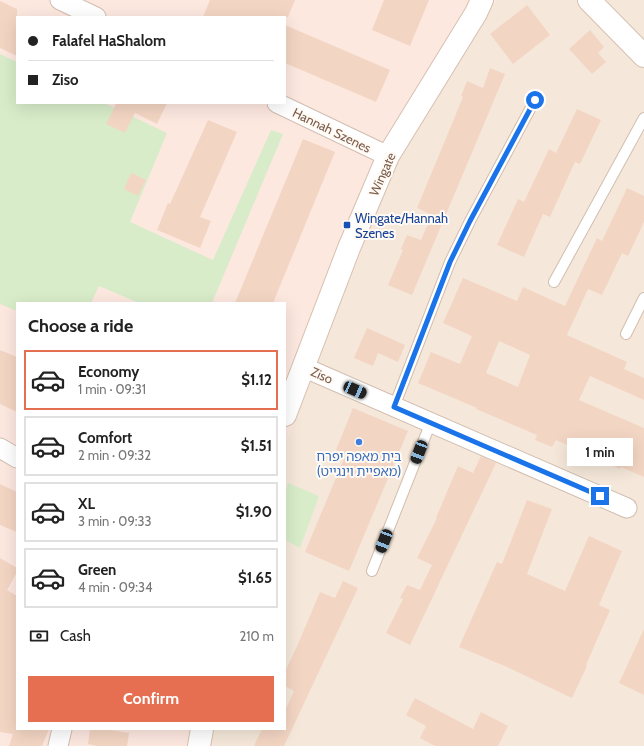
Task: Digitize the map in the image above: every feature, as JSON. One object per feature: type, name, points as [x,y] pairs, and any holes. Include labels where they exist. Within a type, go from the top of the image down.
[{"type":"street","points":[[60,0],[94,16]]},
{"type":"street","points":[[589,0],[644,56]]},
{"type":"street","name":"Wingate","points":[[286,412],[349,248],[388,156],[481,4]]},
{"type":"street","name":"Hannah Szenes","points":[[279,104],[388,156]]},
{"type":"street","name":"Ziso","points":[[303,367],[627,508]]},
{"type":"street","points":[[0,448],[16,457]]},
{"type":"street","points":[[58,746],[62,730]]},
{"type":"street","points":[[200,746],[202,730]]},
{"type":"lane","points":[[394,407],[450,262],[470,221],[535,100]]},
{"type":"lane","points":[[554,282],[644,118]]},
{"type":"lane","points":[[626,334],[644,298]]},
{"type":"lane","points":[[372,571],[431,422]]},
{"type":"shaded area","points":[[0,0],[644,0],[644,746],[0,746]]},
{"type":"shaded area","points":[[0,0],[498,0],[472,38],[400,157],[341,301],[286,442],[286,302],[16,302],[16,730],[213,730],[209,746],[0,746]]},
{"type":"green space","points":[[0,54],[16,62],[16,104],[106,104],[167,133],[130,222],[213,260],[271,130],[283,134],[212,302],[137,302],[99,286],[91,302],[16,302],[16,311],[0,304]]},
{"type":"green space","points":[[288,483],[319,496],[300,548],[286,541],[286,491]]},
{"type":"building","points":[[210,0],[295,0],[288,17],[203,16]]},
{"type":"building","points":[[384,0],[429,0],[410,46],[372,30]]},
{"type":"building","points":[[0,1],[17,9],[16,56],[0,48]]},
{"type":"building","points":[[527,5],[550,35],[513,64],[490,34]]},
{"type":"building","points":[[286,25],[390,70],[376,102],[286,63]]},
{"type":"building","points":[[590,30],[604,47],[598,53],[606,62],[592,74],[569,49]]},
{"type":"building","points":[[490,68],[505,74],[412,295],[388,285],[403,250],[401,249],[407,235],[421,240],[432,215],[417,208],[463,97],[461,96],[467,81],[483,88]]},
{"type":"building","points":[[116,104],[167,104],[157,124],[135,113],[125,133],[106,124]]},
{"type":"building","points":[[577,109],[601,120],[580,164],[575,162],[550,217],[543,214],[524,257],[497,245],[518,199],[524,202],[549,149],[556,153]]},
{"type":"building","points":[[208,120],[237,132],[200,217],[211,221],[200,248],[157,230],[168,203],[170,204]]},
{"type":"building","points":[[303,139],[335,152],[273,302],[235,302]]},
{"type":"building","points":[[131,173],[146,180],[138,196],[124,189]]},
{"type":"building","points":[[627,188],[644,196],[644,222],[628,256],[622,253],[602,295],[588,289],[567,335],[627,362],[624,369],[644,378],[644,400],[590,376],[579,400],[644,428],[644,477],[621,467],[620,469],[556,440],[552,447],[535,440],[537,435],[418,383],[431,352],[460,364],[472,336],[443,323],[463,278],[517,301],[523,287],[565,306],[597,238],[602,241]],"holes":[[[499,341],[530,355],[518,387],[486,373]]]},
{"type":"building","points":[[367,328],[405,345],[398,362],[378,353],[373,366],[354,358]]},
{"type":"building","points":[[0,350],[16,357],[16,412],[0,404]]},
{"type":"building","points":[[353,408],[408,431],[349,571],[305,552],[346,454],[336,450]]},
{"type":"building","points":[[481,456],[496,463],[410,645],[386,633],[403,599],[400,598],[407,585],[420,590],[432,565],[417,558],[437,518],[458,466],[473,473]]},
{"type":"building","points":[[0,484],[16,492],[16,532],[0,525]]},
{"type":"building","points":[[527,500],[552,509],[527,574],[565,591],[589,536],[622,551],[599,605],[610,610],[572,698],[507,667],[459,647],[497,562],[502,564]]},
{"type":"building","points":[[0,558],[16,567],[16,574],[7,590],[16,595],[16,730],[49,730],[42,746],[9,746],[13,734],[0,732]]},
{"type":"building","points":[[343,581],[358,588],[284,746],[254,746],[262,730],[286,730],[286,709],[294,691],[286,687],[286,670],[320,592],[335,598]]},
{"type":"building","points":[[644,629],[644,695],[619,683]]},
{"type":"building","points":[[415,698],[473,729],[481,712],[508,726],[498,746],[435,746],[420,738],[426,726],[406,715]]},
{"type":"building","points":[[90,730],[110,730],[129,733],[127,746],[97,746],[88,744]]},
{"type":"place","name":"Wingate/Hannah Szenes","points":[[347,225]]},
{"type":"place","name":"בית מאפה יפרח (מאפיית וינגייט)","points":[[359,442]]},
{"type":"route","points":[[535,100],[470,221],[450,262],[394,407],[600,496]]}]
